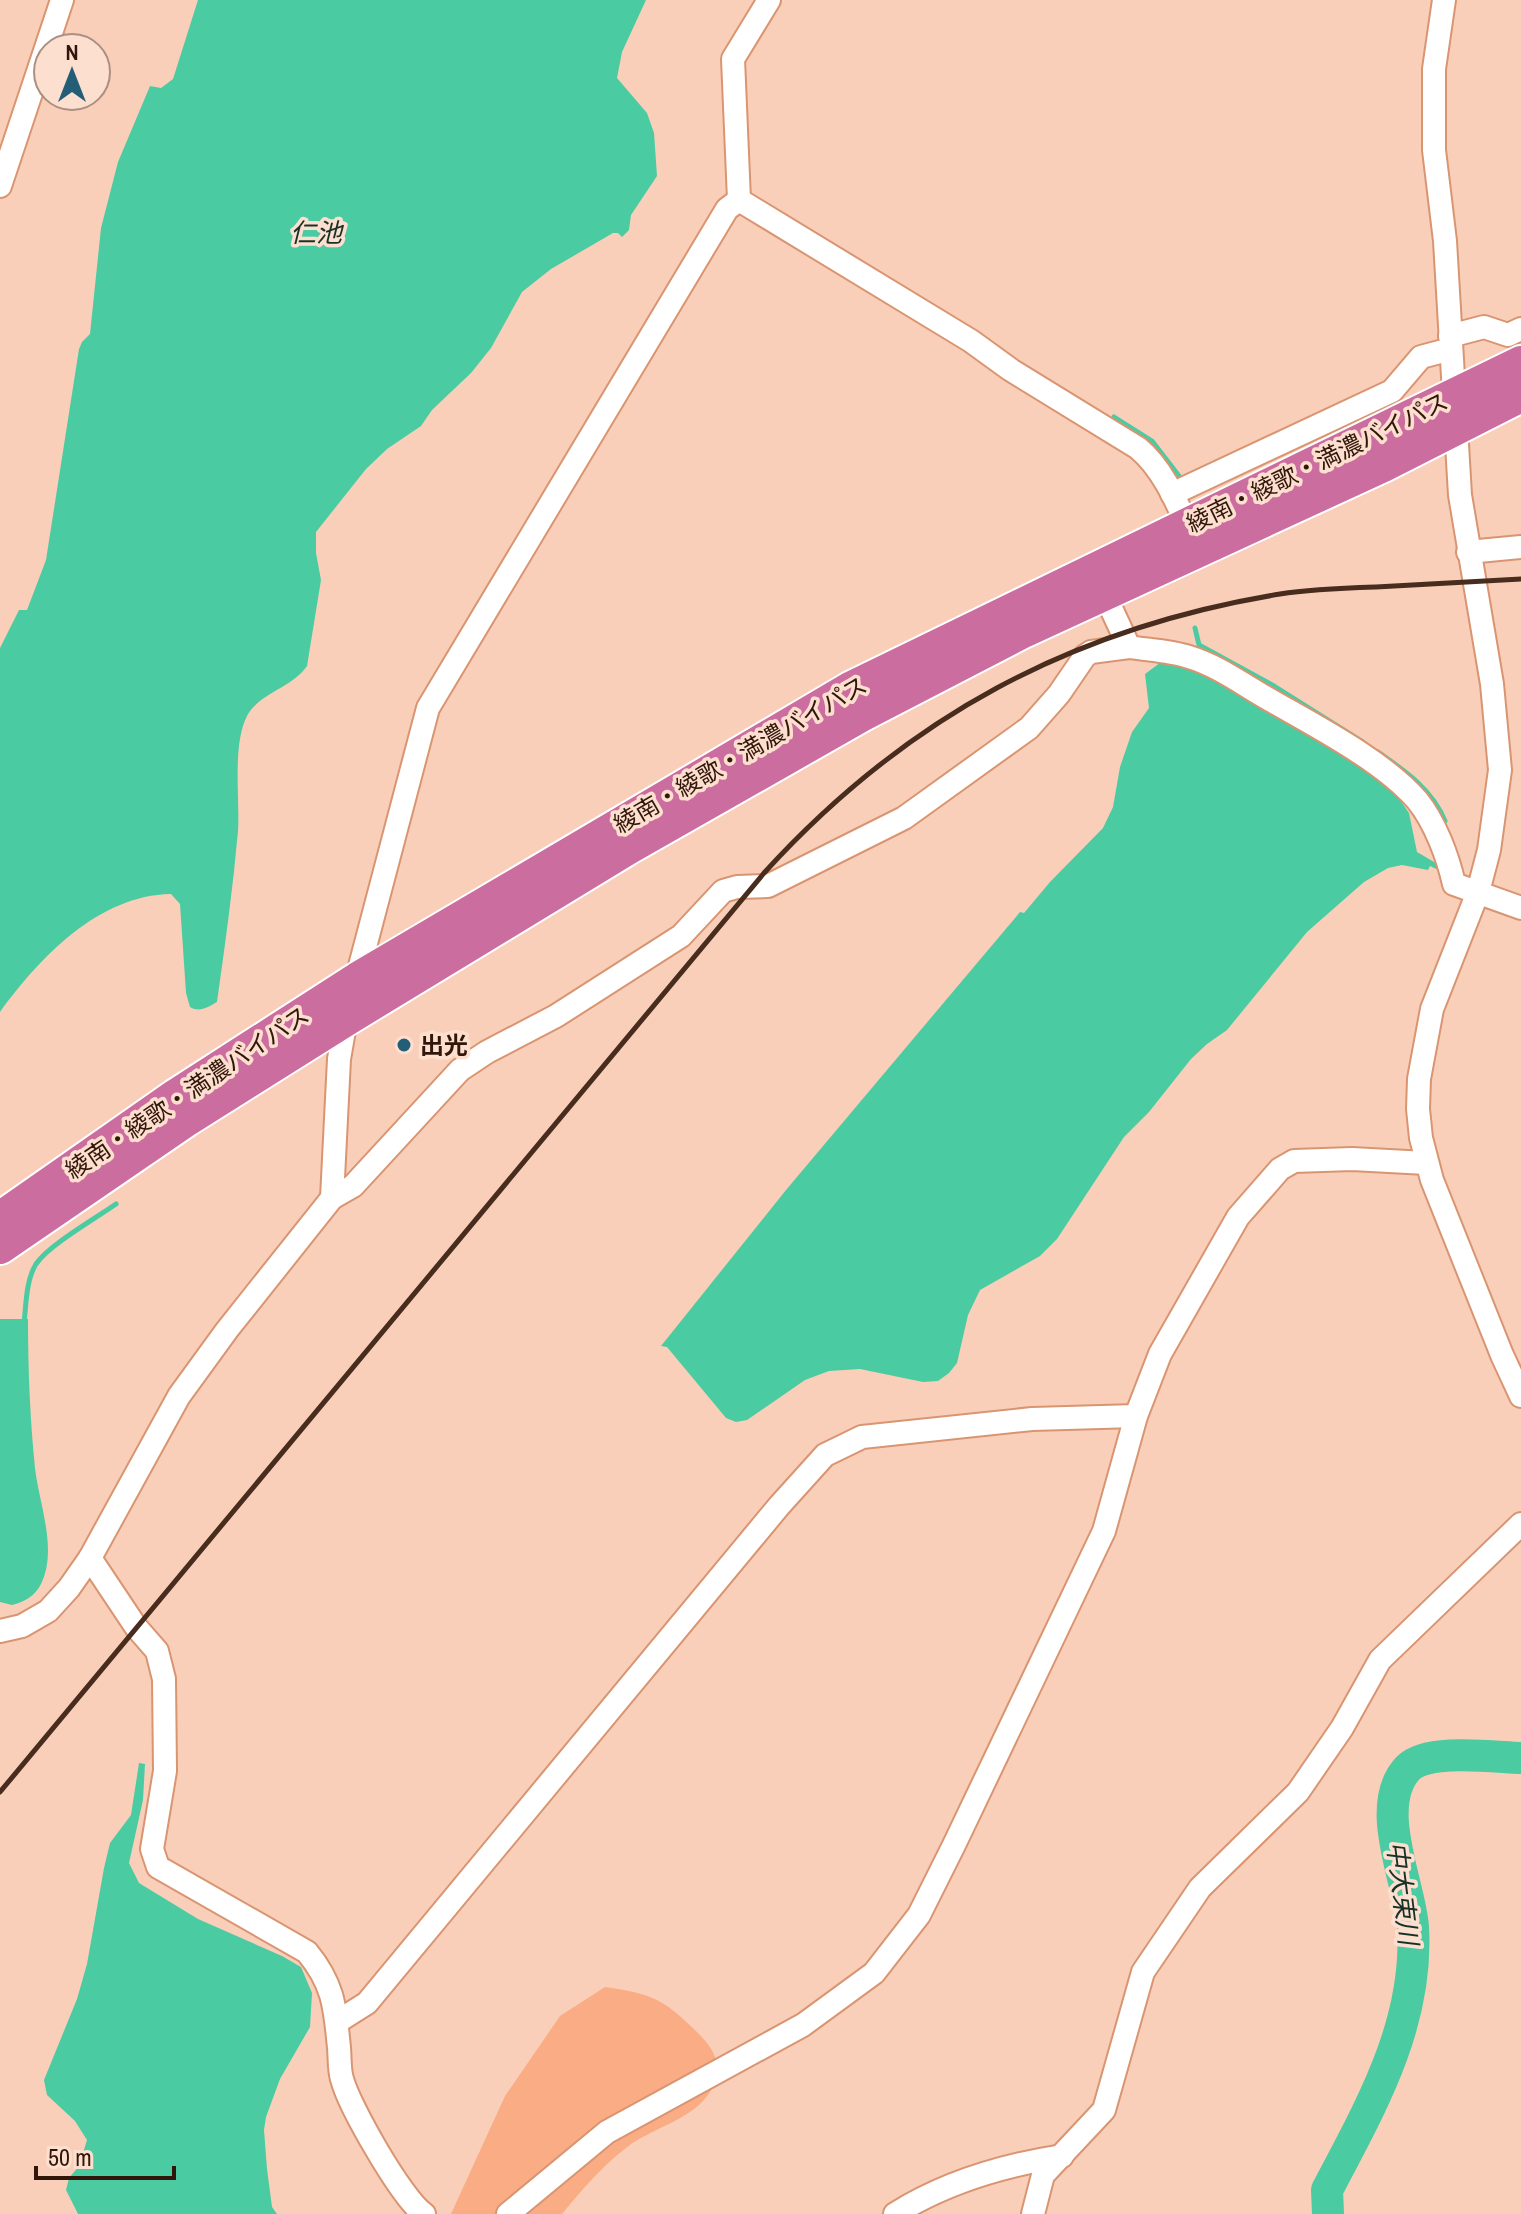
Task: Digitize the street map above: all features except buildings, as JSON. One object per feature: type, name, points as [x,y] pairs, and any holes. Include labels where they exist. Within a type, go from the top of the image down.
[{"type":"highway","name":"綾南・綾歌・満濃バイパス","points":[[0,1247],[187,1119],[629,847],[861,715],[1023,631],[1383,465],[1521,363]]},
{"type":"highway","name":"綾南・綾歌・満濃バイパス","points":[[0,1219],[176,1096],[358,979],[852,688],[1180,509],[1454,412],[1521,395]]},
{"type":"street","points":[[0,186],[62,0]]},
{"type":"street","points":[[739,200],[733,59],[769,0]]},
{"type":"street","points":[[1444,0],[1434,69],[1434,150],[1445,241],[1460,495],[1492,684],[1500,770],[1492,838],[1478,892],[1432,1009],[1423,1046],[1418,1109],[1426,1163],[1521,1396]]},
{"type":"street","points":[[739,200],[971,341],[1011,370],[1138,448],[1147,455],[1180,509],[1392,391],[1421,357],[1484,327],[1508,335],[1521,329]]},
{"type":"street","points":[[332,1198],[336,1097],[346,1019],[428,708],[727,209],[739,200]]},
{"type":"street","points":[[1468,552],[1521,547]]},
{"type":"street","points":[[1104,593],[1129,647]]},
{"type":"street","points":[[0,1631],[22,1626],[48,1611],[69,1588],[90,1558],[179,1396],[236,1318],[332,1198],[353,1186],[460,1070],[487,1052],[556,1016],[681,936],[723,891],[737,887],[768,886],[904,818],[1029,728],[1091,652],[1129,647],[1190,657],[1310,723],[1392,775],[1419,802],[1440,842],[1454,884],[1521,908]]},
{"type":"street","points":[[508,2214],[607,2132],[803,2025],[874,1973],[919,1915],[1104,1531],[1136,1416],[1160,1354],[1238,1217],[1280,1169],[1294,1161],[1352,1159],[1426,1163]]},
{"type":"street","points":[[337,2022],[367,2003],[779,1506],[825,1455],[862,1437],[1032,1419],[1136,1416]]},
{"type":"street","points":[[1033,2214],[1043,2175],[1104,2110],[1143,1972],[1200,1888],[1298,1792],[1342,1728],[1380,1660],[1521,1524]]},
{"type":"street","points":[[90,1558],[136,1627],[157,1651],[164,1679],[165,1771],[152,1849],[158,1867],[307,1952],[323,1971],[334,1999],[342,2079],[389,2170],[415,2208],[424,2214]]},
{"type":"street","points":[[895,2214],[945,2188],[1031,2161],[1062,2156]]},
{"type":"shaded area","points":[[605,1987],[645,1995],[665,2004],[702,2037],[714,2055],[717,2068],[714,2084],[707,2096],[687,2114],[637,2140],[617,2155],[562,2214],[451,2214],[505,2096],[560,2016]]},
{"type":"water","name":"仁池","points":[[198,0],[646,0],[622,52],[617,78],[647,113],[654,133],[657,176],[631,215],[629,230],[622,237],[613,233],[551,269],[522,292],[491,348],[471,373],[432,410],[421,426],[387,449],[366,469],[316,532],[321,580],[307,666],[301,674],[252,708],[242,728],[238,757],[238,831],[217,1002],[201,1009],[190,1007],[186,993],[180,904],[171,894],[145,897],[96,917],[33,970],[0,1012],[0,648],[19,610],[27,610],[46,560],[79,349],[90,334],[101,228],[118,162],[150,86],[161,88],[173,79]]},
{"type":"water","points":[[1161,662],[1176,662],[1203,673],[1367,769],[1394,791],[1409,813],[1417,852],[1446,869],[1445,873],[1430,866],[1428,870],[1402,865],[1388,868],[1364,882],[1307,932],[1227,1030],[1191,1059],[1149,1112],[1124,1137],[1057,1239],[1040,1256],[980,1290],[968,1315],[957,1363],[949,1373],[938,1381],[923,1382],[860,1369],[829,1371],[805,1380],[747,1420],[736,1422],[726,1418],[667,1347],[661,1346],[786,1190],[1020,912],[1024,913],[1103,828],[1113,807],[1120,767],[1132,732],[1149,708],[1145,674]]},
{"type":"water","points":[[0,1319],[28,1319],[33,1449],[48,1542],[46,1571],[41,1584],[29,1598],[12,1605],[0,1602]]},
{"type":"water","points":[[139,1763],[145,1764],[143,1800],[129,1863],[139,1883],[198,1919],[301,1967],[312,1993],[310,2027],[280,2079],[266,2117],[267,2169],[272,2207],[277,2214],[78,2214],[66,2190],[69,2178],[79,2166],[87,2140],[75,2121],[47,2095],[44,2080],[77,1999],[87,1964],[110,1843],[131,1815]]},
{"type":"waterway","points":[[1114,417],[1152,441],[1179,476]]},
{"type":"waterway","points":[[1195,628],[1199,645],[1274,686],[1363,742]]},
{"type":"waterway","points":[[1378,752],[1425,790],[1445,821]]},
{"type":"waterway","points":[[24,1324],[28,1285],[36,1264],[62,1240],[116,1204]]},
{"type":"waterway","name":"中大束川","points":[[1328,2214],[1327,2190],[1375,2096],[1400,2031],[1408,1997],[1413,1963],[1413,1927],[1393,1824],[1393,1803],[1398,1784],[1408,1768],[1430,1758],[1462,1755],[1521,1758]]},
{"type":"railway","points":[[0,1792],[764,873],[818,818],[875,768],[935,725],[997,688],[1063,656],[1132,630],[1204,609],[1292,592],[1521,579]]},
{"type":"place","name":"出光","points":[[404,1045]]}]
